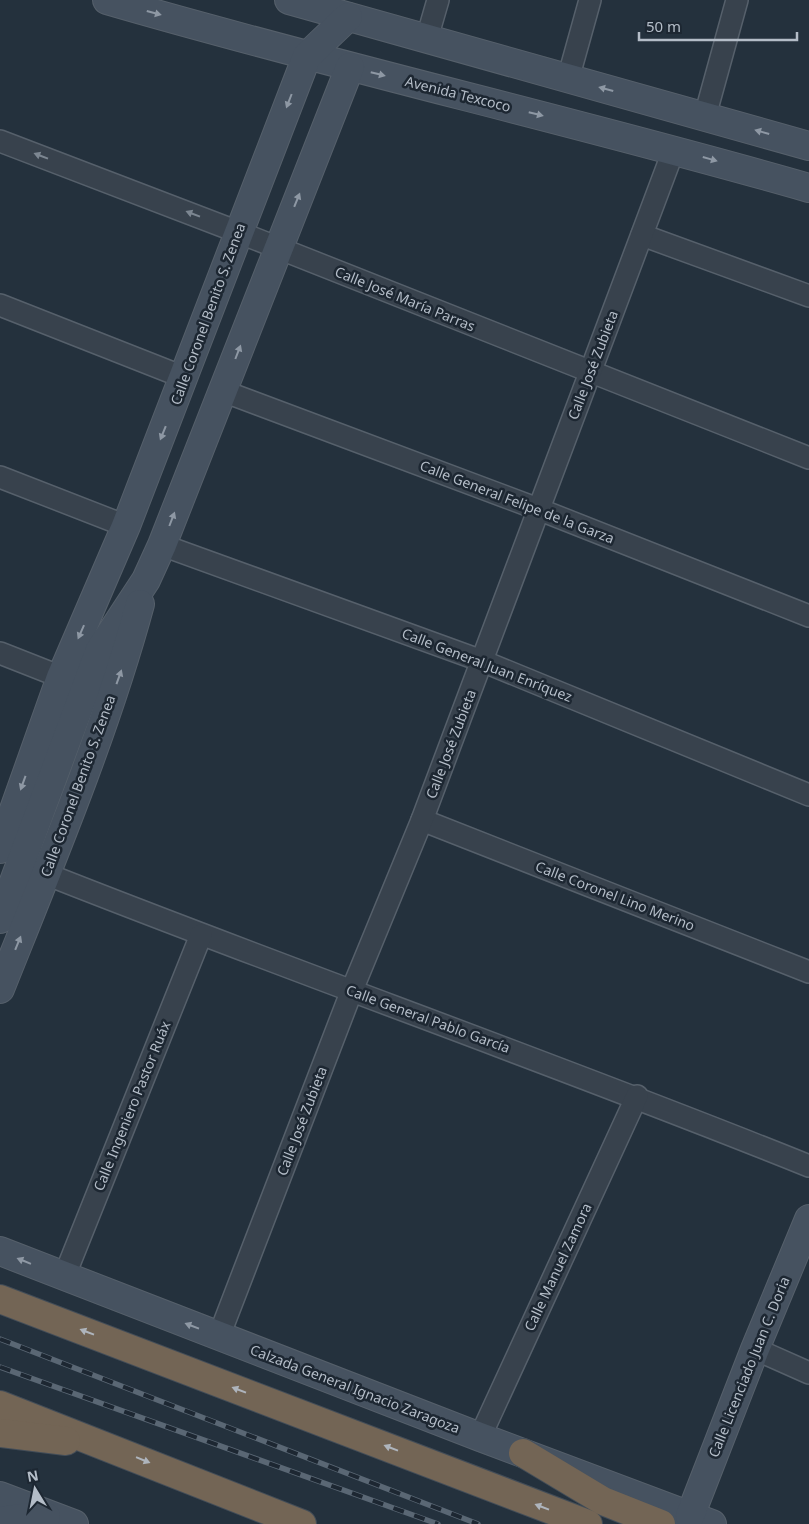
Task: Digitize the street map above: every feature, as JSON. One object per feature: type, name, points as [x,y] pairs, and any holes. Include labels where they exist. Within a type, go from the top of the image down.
[{"type":"highway","points":[[0,1299],[588,1524]]},
{"type":"highway","points":[[0,1405],[302,1524]]},
{"type":"highway","points":[[0,1433],[112,1448]]},
{"type":"highway","points":[[523,1453],[603,1501],[661,1524]]},
{"type":"street","points":[[289,0],[803,144],[797,184]]},
{"type":"street","points":[[427,38],[438,0]]},
{"type":"street","points":[[568,79],[590,0]]},
{"type":"street","points":[[705,116],[737,0]]},
{"type":"street","name":"Avenida Texcoco","points":[[119,2],[307,56],[674,149],[797,184]]},
{"type":"street","points":[[307,56],[348,17]]},
{"type":"street","name":"Calle Coronel Benito S. Zenea","points":[[0,849],[61,677],[108,571],[174,406],[183,377],[238,232],[307,56]]},
{"type":"street","name":"Calle Coronel Benito S. Zenea","points":[[0,919],[100,650],[146,580],[162,545],[350,67]]},
{"type":"street","name":"Calle José María Parras","points":[[0,141],[238,232],[809,458]]},
{"type":"street","name":"Calle José Zubieta","points":[[219,1336],[352,990],[422,820],[674,149]]},
{"type":"street","points":[[642,235],[809,296]]},
{"type":"street","points":[[0,305],[183,377]]},
{"type":"street","name":"Calle General Felipe de la Garza","points":[[223,391],[538,509],[809,616]]},
{"type":"street","points":[[0,477],[126,526]]},
{"type":"street","name":"Calle General Juan Enríquez","points":[[162,545],[482,661],[809,795]]},
{"type":"street","name":"Calle Coronel Benito S. Zenea","points":[[100,650],[108,571]]},
{"type":"street","name":"Calle Coronel Benito S. Zenea","points":[[0,989],[46,874],[125,661],[146,580]]},
{"type":"street","points":[[0,653],[61,677]]},
{"type":"street","name":"Calle Coronel Lino Merino","points":[[422,820],[809,972]]},
{"type":"street","name":"Calle General Pablo García","points":[[46,874],[201,935],[637,1096],[809,1166]]},
{"type":"street","name":"Calle Ingeniero Pastor Ruáx","points":[[64,1277],[201,935]]},
{"type":"street","name":"Calle Manuel Zamora","points":[[480,1437],[637,1096]]},
{"type":"street","name":"Calle Licenciado Juan C. Doria","points":[[701,1520],[755,1350],[809,1220]]},
{"type":"street","name":"Calzada General Ignacio Zaragoza","points":[[0,1252],[701,1520]]},
{"type":"street","points":[[755,1350],[809,1372]]},
{"type":"street","points":[[0,1496],[70,1522]]},
{"type":"street","points":[[0,1521],[39,1517],[70,1522]]},
{"type":"railway","points":[[0,1339],[478,1524]]},
{"type":"railway","points":[[0,1367],[438,1524]]}]
